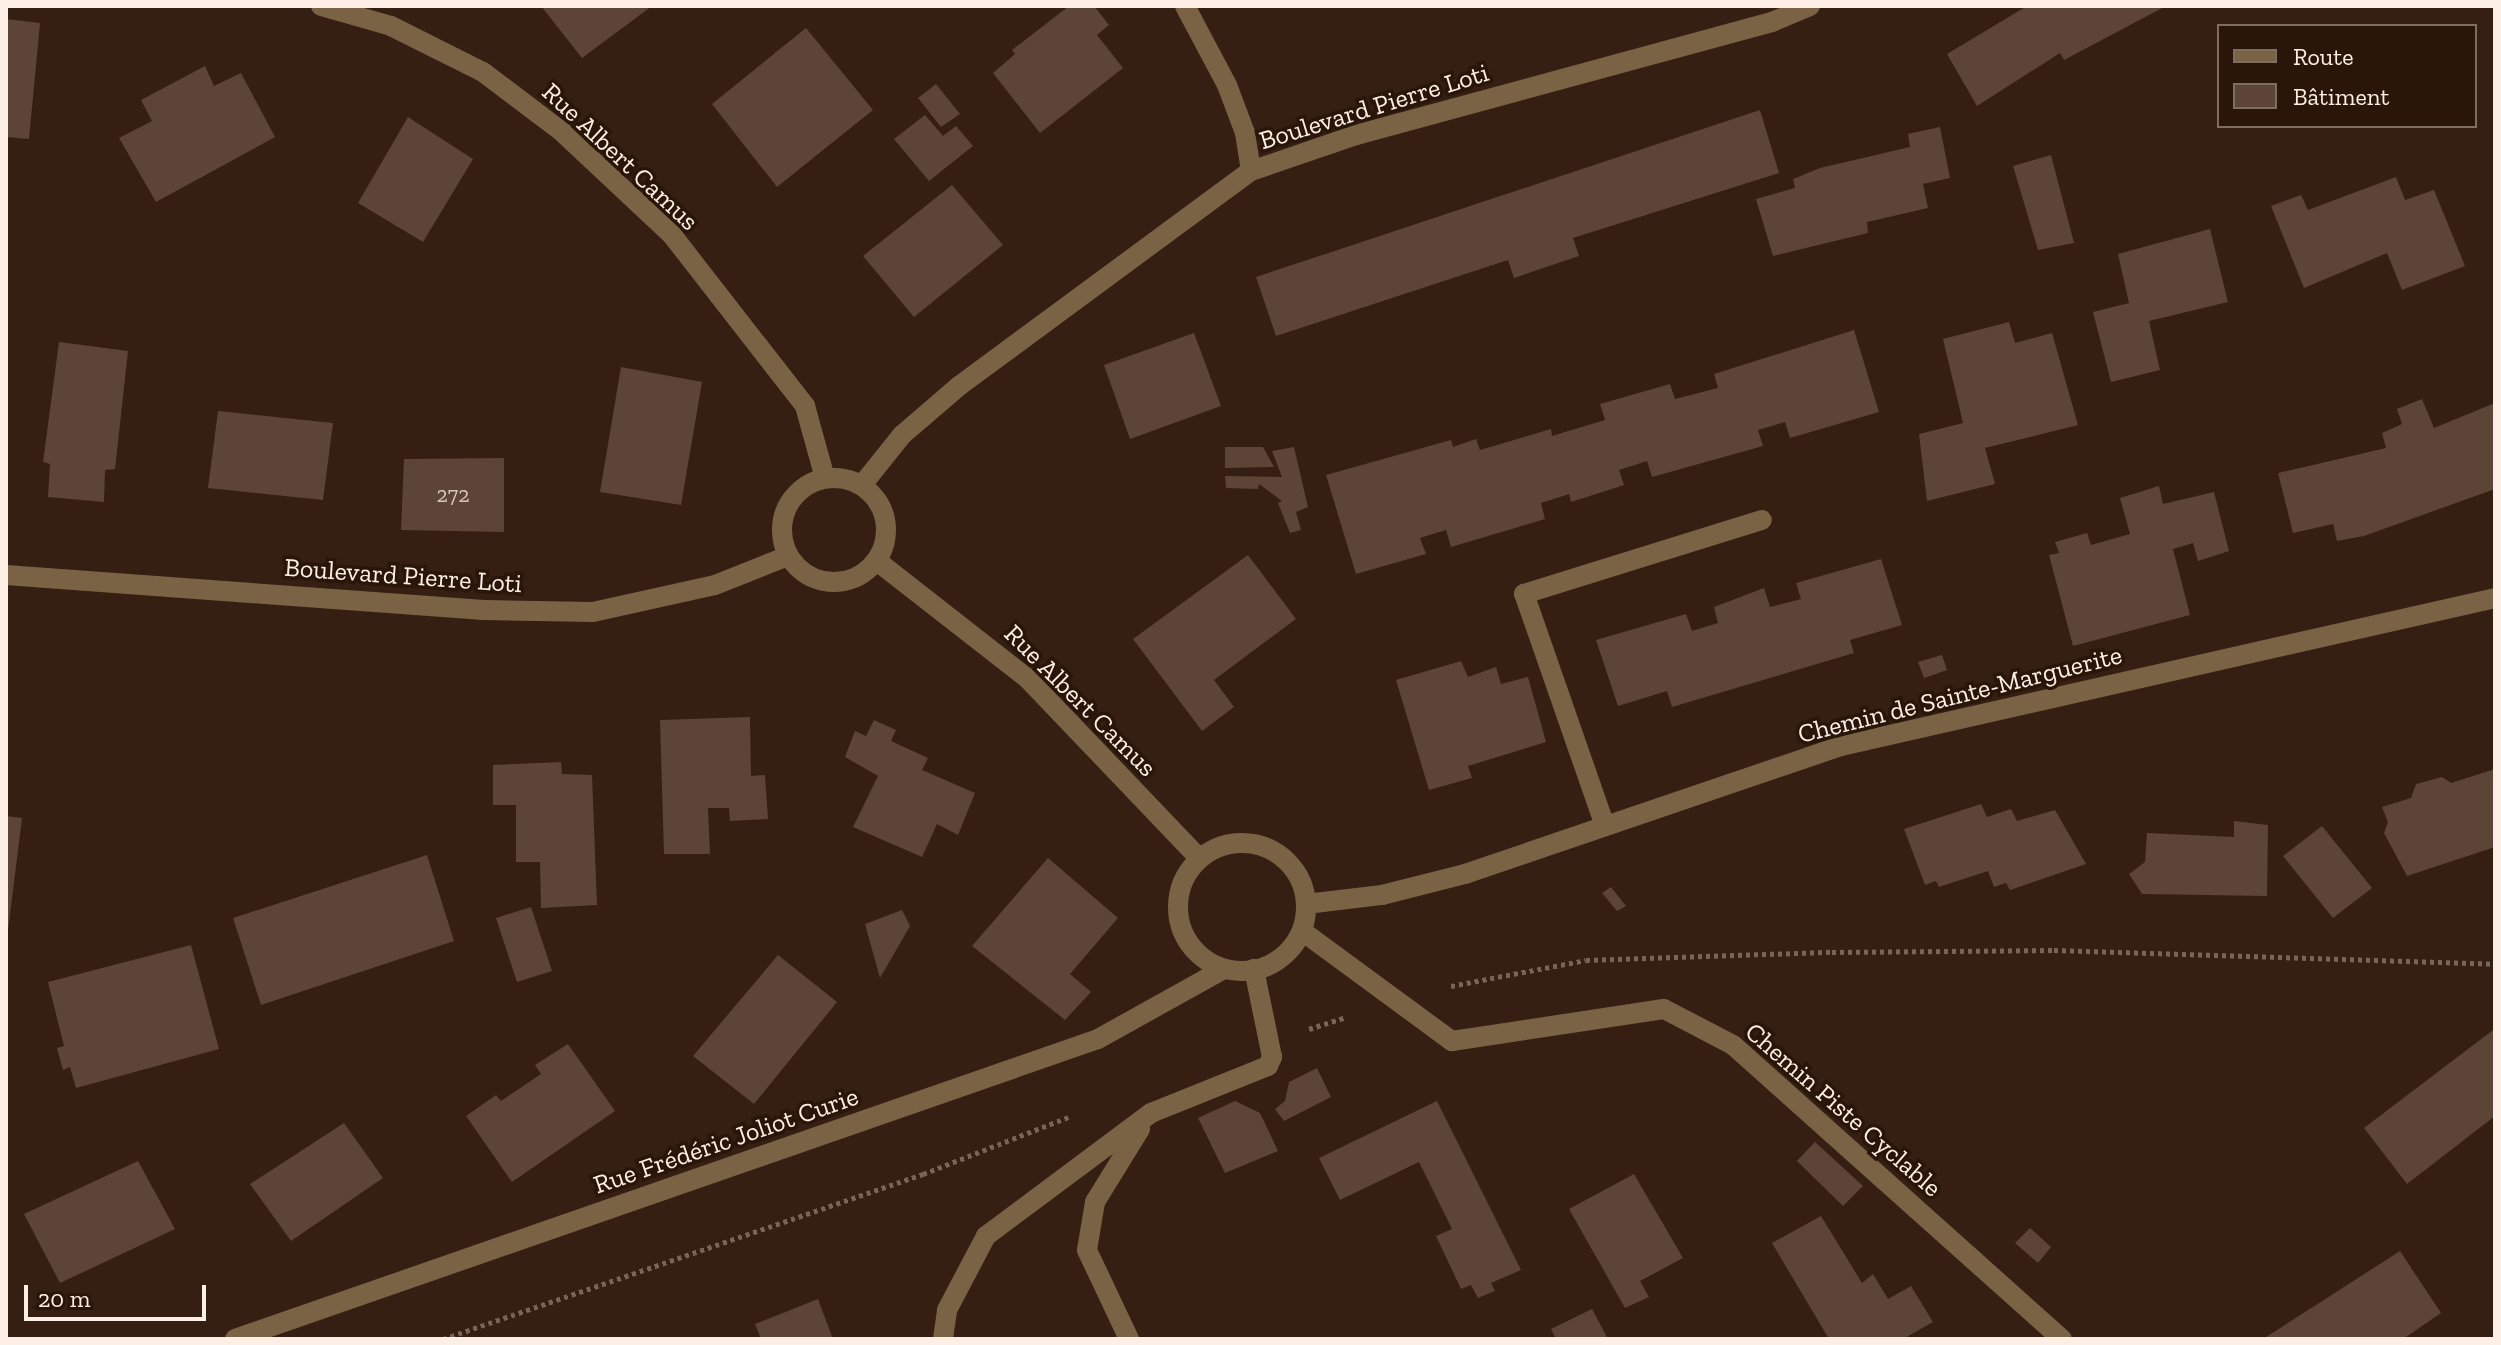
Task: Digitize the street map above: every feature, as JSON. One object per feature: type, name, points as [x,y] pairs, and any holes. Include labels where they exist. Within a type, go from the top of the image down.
[{"type":"street","name":"Rue Albert Camus","points":[[321,6],[391,26],[483,72],[561,131],[672,235],[805,406],[825,478]]},
{"type":"street","points":[[1185,6],[1227,85],[1245,133],[1251,171]]},
{"type":"street","name":"Boulevard Pierre Loti","points":[[862,485],[902,435],[959,386],[1251,171],[1356,135],[1772,22],[1810,6]]},
{"type":"street","points":[[825,478],[862,485],[878,500],[886,519],[886,541],[877,561],[840,583],[810,577],[788,556],[783,541],[786,507],[796,494],[825,478]]},
{"type":"street","points":[[1605,826],[1524,594],[1762,520]]},
{"type":"street","name":"Boulevard Pierre Loti","points":[[6,575],[484,610],[593,612],[715,585],[788,556]]},
{"type":"street","name":"Rue Albert Camus","points":[[877,561],[1028,679],[1199,858]]},
{"type":"street","name":"Chemin de Sainte-Marguerite","points":[[1306,904],[1382,895],[1465,874],[1841,746],[2495,598]]},
{"type":"street","points":[[1236,842],[1261,845],[1297,873],[1306,904],[1302,931],[1282,958],[1254,969],[1224,969],[1206,961],[1187,942],[1178,921],[1181,885],[1199,858],[1236,842]]},
{"type":"street","name":"Chemin Piste Cyclable","points":[[1302,931],[1452,1041],[1664,1009],[1733,1045],[2062,1339]]},
{"type":"street","name":"Rue Frédéric Joliot Curie","points":[[235,1339],[1098,1039],[1224,969]]},
{"type":"street","points":[[943,1339],[947,1310],[986,1236],[1151,1113],[1268,1066],[1272,1057],[1254,969]]},
{"type":"street","points":[[1129,1339],[1087,1250],[1095,1202],[1151,1113]]},
{"type":"path","points":[[1446,987],[1586,960],[1832,952],[2054,950],[2495,964]]},
{"type":"path","points":[[443,1339],[923,1174],[1081,1112]]},
{"type":"building","points":[[541,6],[652,6],[582,58]]},
{"type":"building","points":[[1069,6],[1094,6],[1109,25],[1097,35],[1123,68],[1040,133],[993,73],[1015,54],[1012,50]]},
{"type":"building","points":[[2027,6],[2166,6],[2064,60],[2060,53],[1977,106],[1947,54]]},
{"type":"building","points":[[6,19],[40,23],[29,139],[6,137]]},
{"type":"building","points":[[806,28],[873,110],[777,187],[712,104]]},
{"type":"building","points":[[205,66],[214,86],[241,73],[275,137],[156,202],[119,138],[152,121],[141,100]]},
{"type":"building","points":[[936,84],[960,114],[941,127],[918,98]]},
{"type":"building","points":[[1760,110],[1779,173],[1573,238],[1579,256],[1514,278],[1508,260],[1276,336],[1256,277]]},
{"type":"building","points":[[925,115],[943,136],[956,126],[973,146],[929,181],[894,139]]},
{"type":"building","points":[[408,117],[473,159],[423,242],[358,203]]},
{"type":"building","points":[[1940,127],[1950,178],[1923,184],[1928,208],[1867,222],[1868,233],[1773,256],[1756,199],[1795,188],[1793,179],[1820,168],[1910,147],[1908,134]]},
{"type":"building","points":[[2051,155],[2074,243],[2038,250],[2013,166]]},
{"type":"building","points":[[2396,177],[2405,200],[2434,190],[2465,266],[2402,290],[2387,253],[2304,288],[2271,206],[2301,195],[2308,210]]},
{"type":"building","points":[[952,185],[1003,245],[914,317],[863,256]]},
{"type":"building","points":[[2210,229],[2228,302],[2149,321],[2160,370],[2111,382],[2093,312],[2129,303],[2118,254]]},
{"type":"building","points":[[2009,322],[2015,343],[2052,333],[2078,425],[1985,448],[1995,484],[1927,501],[1919,434],[1963,423],[1943,339]]},
{"type":"building","points":[[1854,330],[1879,412],[1790,438],[1785,422],[1758,430],[1763,446],[1652,477],[1647,461],[1619,470],[1624,485],[1571,502],[1569,494],[1541,503],[1545,519],[1451,547],[1446,530],[1420,538],[1426,554],[1356,574],[1326,475],[1451,440],[1453,447],[1476,439],[1480,450],[1551,429],[1552,436],[1605,420],[1600,404],[1670,384],[1675,399],[1718,388],[1714,374]]},
{"type":"building","points":[[1194,333],[1221,406],[1130,439],[1104,365]]},
{"type":"building","points":[[59,342],[128,351],[115,469],[105,470],[104,502],[48,497],[50,464],[43,462]]},
{"type":"building","points":[[621,367],[702,382],[681,505],[600,492]]},
{"type":"building","points":[[2422,399],[2434,428],[2495,403],[2495,489],[2364,536],[2337,541],[2333,524],[2293,533],[2278,473],[2386,448],[2382,433],[2402,424],[2397,409]]},
{"type":"building","points":[[218,411],[333,423],[323,500],[208,488]]},
{"type":"building","points":[[1225,447],[1263,447],[1274,467],[1225,468]]},
{"type":"building","points":[[1294,447],[1308,507],[1296,512],[1301,530],[1290,533],[1278,503],[1282,501],[1259,484],[1258,489],[1226,488],[1225,476],[1282,477],[1272,451]]},
{"type":"building","points":[[504,458],[504,532],[401,530],[404,459]]},
{"type":"building","points":[[2159,486],[2163,504],[2214,492],[2229,551],[2198,561],[2193,543],[2173,549],[2190,615],[2073,646],[2049,555],[2059,553],[2055,542],[2087,533],[2091,545],[2130,534],[2120,498]]},
{"type":"building","points":[[1248,555],[1296,619],[1214,680],[1234,707],[1202,731],[1133,639]]},
{"type":"building","points":[[1881,559],[1902,625],[1850,640],[1854,653],[1672,707],[1667,691],[1618,706],[1596,640],[1686,614],[1692,631],[1718,623],[1714,607],[1764,588],[1770,607],[1801,599],[1796,583]]},
{"type":"building","points":[[1942,655],[1947,670],[1924,678],[1918,662]]},
{"type":"building","points":[[1461,661],[1468,677],[1496,667],[1501,684],[1528,677],[1546,742],[1468,766],[1472,778],[1429,790],[1396,680]]},
{"type":"building","points":[[750,717],[751,776],[765,775],[768,819],[730,821],[729,808],[708,808],[710,854],[664,854],[660,720]]},
{"type":"building","points":[[874,720],[896,730],[891,741],[928,758],[922,770],[975,793],[958,835],[937,824],[922,857],[853,827],[878,776],[845,757],[855,731],[866,736]]},
{"type":"building","points":[[561,762],[562,774],[592,775],[597,905],[541,908],[540,862],[516,862],[516,805],[493,805],[493,765]]},
{"type":"building","points":[[2495,769],[2495,847],[2407,876],[2384,833],[2388,822],[2382,807],[2411,798],[2416,784],[2442,777],[2451,783]]},
{"type":"building","points":[[1981,804],[1987,817],[2011,809],[2017,821],[2055,810],[2086,864],[2010,890],[2006,883],[1994,887],[1988,871],[1939,887],[1936,881],[1925,885],[1904,829]]},
{"type":"building","points":[[6,816],[22,818],[8,930],[6,929]]},
{"type":"building","points":[[2234,821],[2268,825],[2267,896],[2142,894],[2129,874],[2145,862],[2147,833],[2234,837]]},
{"type":"building","points":[[2322,826],[2372,888],[2333,918],[2283,856]]},
{"type":"building","points":[[427,855],[454,941],[261,1005],[233,918]]},
{"type":"building","points":[[1048,858],[1118,918],[1070,974],[1091,992],[1065,1020],[972,946]]},
{"type":"building","points":[[1611,887],[1626,906],[1617,911],[1602,893]]},
{"type":"building","points":[[531,907],[552,971],[517,982],[496,918]]},
{"type":"building","points":[[902,910],[910,926],[880,978],[865,924]]},
{"type":"building","points":[[191,945],[219,1049],[76,1088],[70,1067],[63,1070],[57,1048],[64,1046],[48,982]]},
{"type":"building","points":[[778,955],[837,1002],[754,1104],[693,1056]]},
{"type":"building","points":[[2493,1030],[2495,1116],[2407,1184],[2364,1128]]},
{"type":"building","points":[[568,1044],[615,1111],[512,1182],[466,1116],[496,1095],[501,1101],[541,1074],[535,1065]]},
{"type":"building","points":[[1317,1068],[1331,1097],[1284,1121],[1275,1109],[1285,1101],[1289,1082]]},
{"type":"building","points":[[1235,1101],[1260,1113],[1278,1151],[1225,1173],[1198,1118]]},
{"type":"building","points":[[1437,1101],[1521,1270],[1491,1283],[1495,1291],[1478,1298],[1471,1285],[1461,1289],[1436,1236],[1452,1229],[1419,1162],[1340,1200],[1319,1158]]},
{"type":"building","points":[[344,1123],[383,1178],[291,1241],[250,1184]]},
{"type":"building","points":[[1815,1142],[1863,1186],[1843,1206],[1797,1161]]},
{"type":"building","points":[[138,1161],[175,1229],[60,1283],[24,1214]]},
{"type":"building","points":[[1634,1174],[1683,1258],[1640,1281],[1649,1297],[1625,1308],[1569,1209]]},
{"type":"building","points":[[1821,1216],[1862,1283],[1873,1274],[1888,1299],[1911,1286],[1933,1322],[1903,1339],[1829,1339],[1772,1243]]},
{"type":"building","points":[[2030,1228],[2051,1247],[2038,1263],[2015,1243]]},
{"type":"building","points":[[2400,1251],[2441,1313],[2403,1339],[2263,1339]]},
{"type":"building","points":[[818,1299],[833,1339],[761,1339],[755,1324]]},
{"type":"building","points":[[1592,1309],[1608,1339],[1556,1339],[1551,1329]]}]
